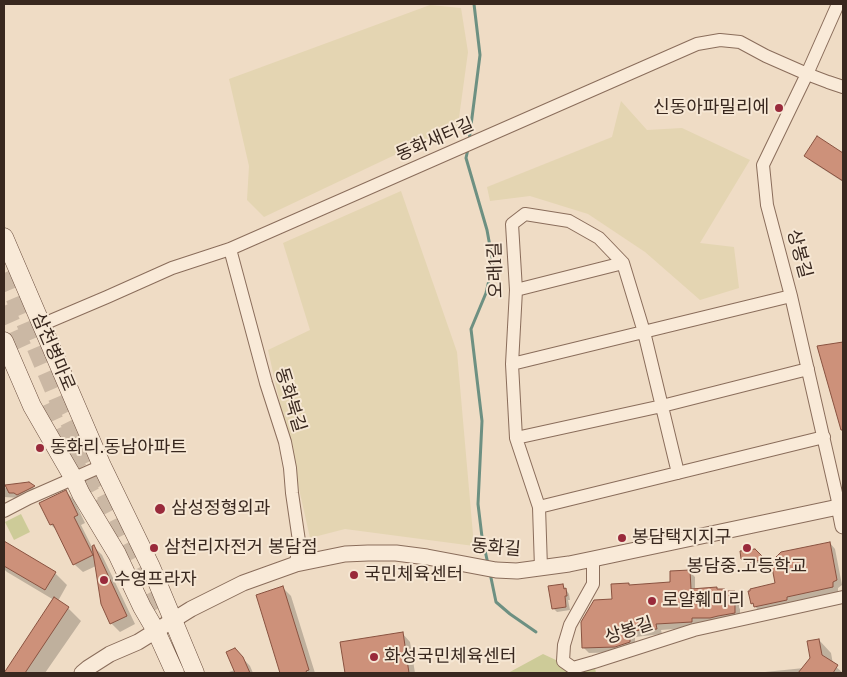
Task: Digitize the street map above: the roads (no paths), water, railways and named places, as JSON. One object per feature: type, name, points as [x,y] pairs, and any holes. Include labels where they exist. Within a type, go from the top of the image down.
[{"type":"main road","name":"삼천병마로","points":[[4,237],[102,466],[150,567],[195,673]]},
{"type":"main road","points":[[4,343],[32,406],[117,554],[175,673]]},
{"type":"main road","points":[[117,554],[139,572],[148,573],[150,567]]},
{"type":"street","name":"상봉길","points":[[838,4],[763,165],[767,205],[791,296],[841,506],[843,526]]},
{"type":"street","name":"동화새터길","points":[[41,325],[172,268],[230,249],[696,44],[720,40],[740,42],[807,74],[843,87]]},
{"type":"street","name":"오래1길","points":[[541,568],[539,507],[516,438],[512,364],[516,290],[512,224],[526,214],[569,222],[599,238],[623,262],[644,332],[678,473]]},
{"type":"street","name":"동화북길","points":[[230,249],[266,383],[285,442],[299,541],[296,564]]},
{"type":"street","points":[[516,290],[623,262]]},
{"type":"street","points":[[512,364],[791,296]]},
{"type":"street","points":[[516,438],[662,406],[808,369]]},
{"type":"street","points":[[539,507],[824,437]]},
{"type":"street","points":[[4,511],[102,466]]},
{"type":"street","name":"동화길","points":[[82,673],[110,654],[138,642],[191,609],[243,583],[296,564],[345,554],[396,553],[496,570],[517,571],[593,559],[841,506]]},
{"type":"street","name":"상봉길","points":[[593,559],[593,584],[570,624],[564,646],[563,661],[573,668],[694,630],[843,597]]},
{"type":"street","points":[[167,655],[168,673]]},
{"type":"waterway","points":[[469,141],[480,55],[474,4]]},
{"type":"waterway","points":[[468,149],[466,158],[487,230],[493,263],[486,293],[471,329],[482,421],[478,504],[488,564]]},
{"type":"waterway","points":[[490,573],[496,602],[536,632]]},
{"type":"tunnel","points":[[4,273],[58,400],[137,557]]},
{"type":"tunnel","points":[[4,306],[23,348]]},
{"type":"tunnel","points":[[47,404],[70,454],[103,515]]},
{"type":"tunnel","points":[[133,571],[164,628],[184,673]]},
{"type":"place","name":"신동아파밀리에","points":[[779,108]]},
{"type":"place","name":"동화리.동남아파트","points":[[40,448]]},
{"type":"place","name":"삼성정형외과","points":[[160,509]]},
{"type":"place","name":"봉담택지지구","points":[[622,538]]},
{"type":"place","name":"삼천리자전거 봉담점","points":[[154,548]]},
{"type":"place","name":"봉담중.고등학교","points":[[747,548]]},
{"type":"place","name":"국민체육센터","points":[[354,575]]},
{"type":"place","name":"수영프라자","points":[[104,580]]},
{"type":"place","name":"로얄훼미리","points":[[652,601]]},
{"type":"place","name":"화성국민체육센터","points":[[374,657]]}]
